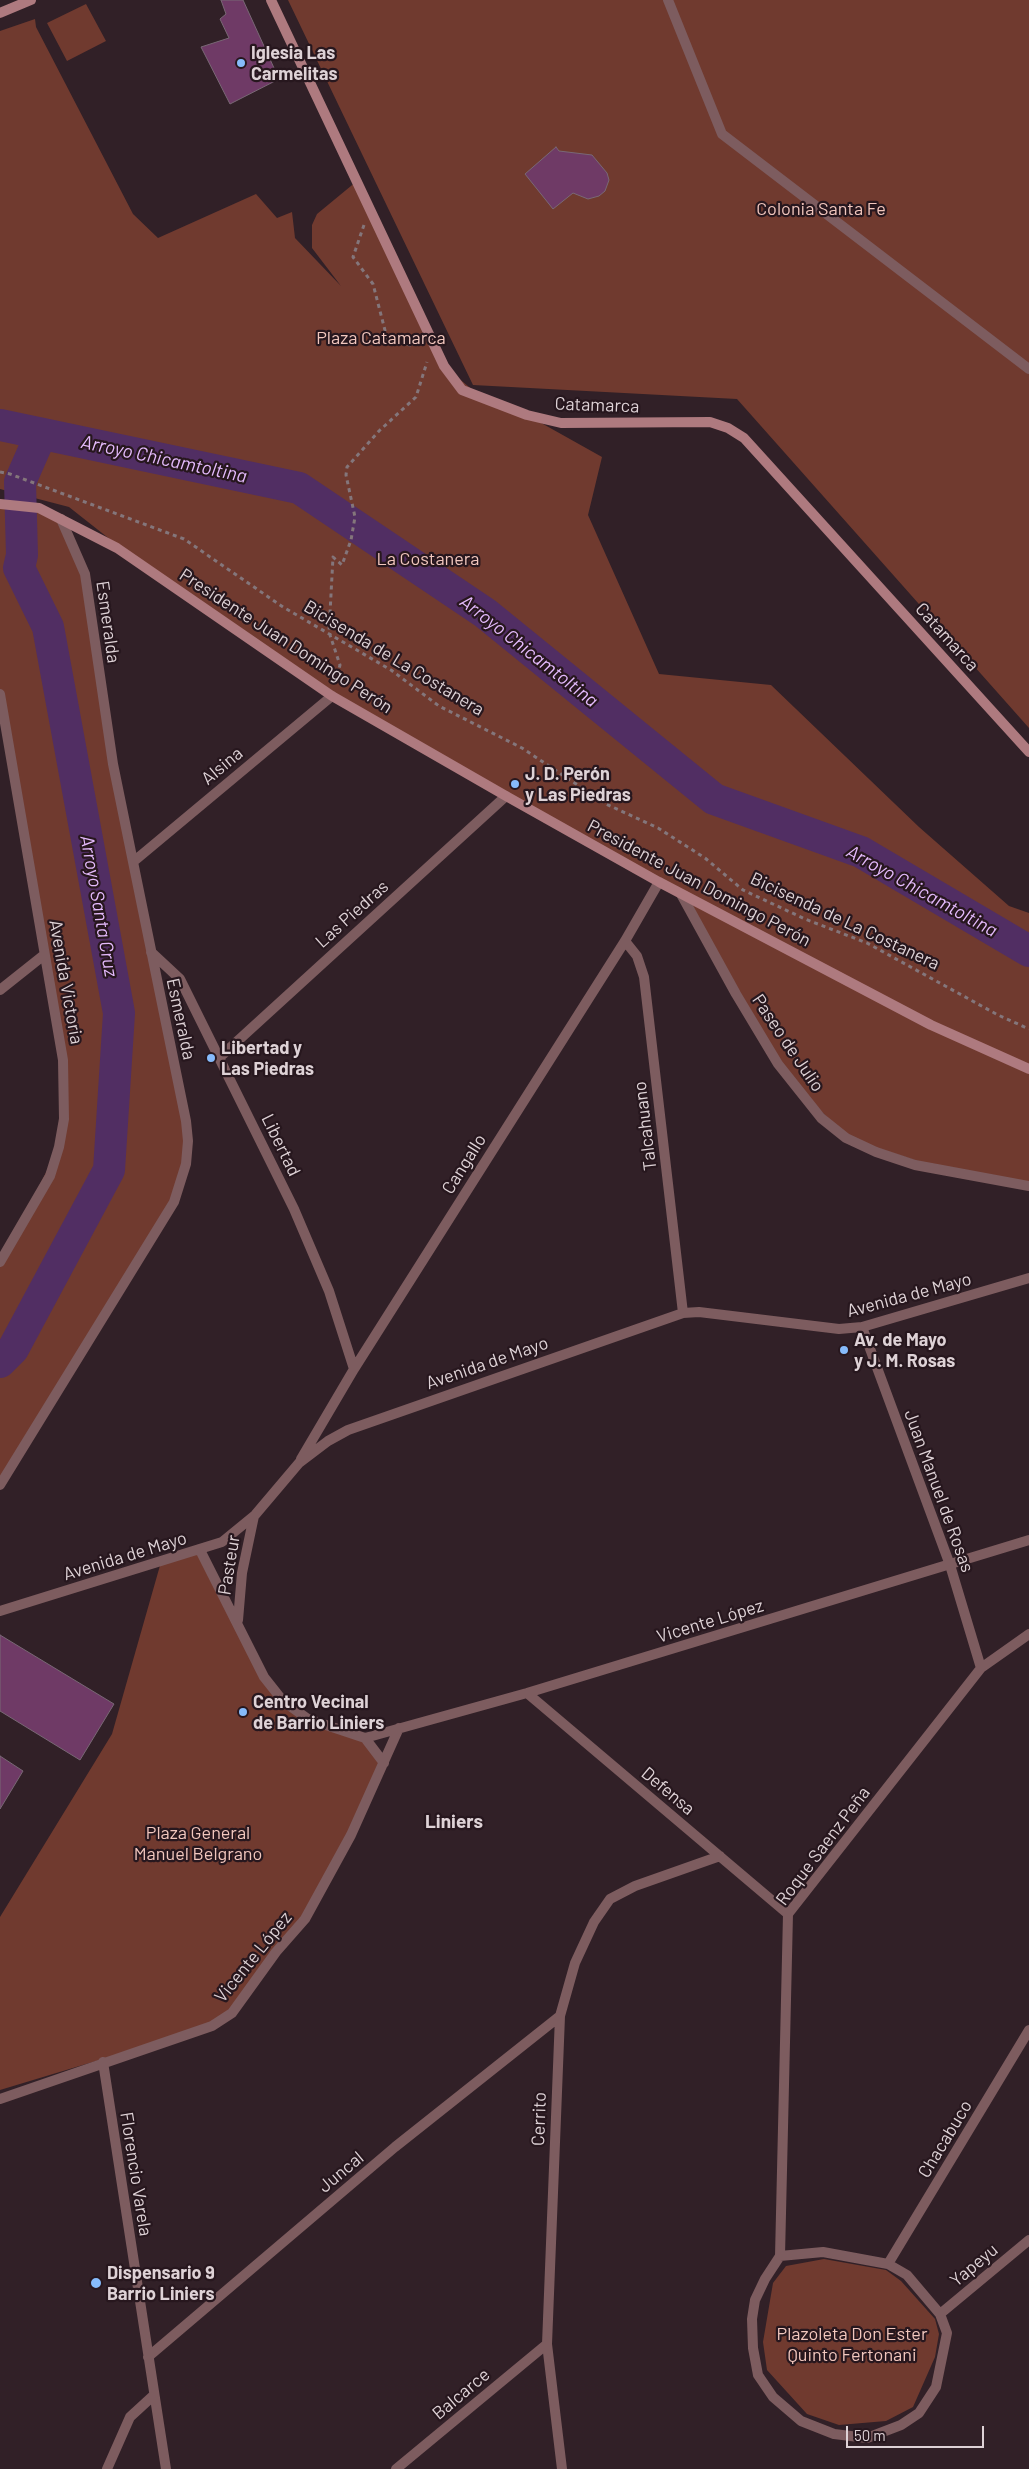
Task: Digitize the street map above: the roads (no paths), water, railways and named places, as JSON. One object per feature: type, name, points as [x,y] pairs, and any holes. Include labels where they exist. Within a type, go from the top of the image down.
[{"type":"street","points":[[0,13],[31,0]]},
{"type":"street","name":"Catamarca","points":[[271,0],[444,366],[462,390],[527,415],[561,423],[710,422],[728,428],[744,438],[1029,752]]},
{"type":"street","points":[[668,0],[722,134],[1029,369]]},
{"type":"street","name":"Presidente Juan Domingo Perón","points":[[0,504],[40,508],[116,548],[332,696],[506,796],[681,894],[931,1025],[1029,1069]]},
{"type":"street","name":"Esmeralda","points":[[0,1485],[157,1232],[174,1202],[186,1164],[186,1121],[113,764],[85,574],[61,519]]},
{"type":"street","name":"Avenida Victoria","points":[[0,694],[63,1060],[64,1120],[59,1147],[50,1176],[0,1262]]},
{"type":"street","name":"Alsina","points":[[133,862],[332,696]]},
{"type":"street","name":"Las Piedras","points":[[220,1058],[506,796]]},
{"type":"street","name":"Cangallo","points":[[299,1463],[354,1369],[625,940],[659,882]]},
{"type":"street","name":"Paseo de Julio","points":[[681,894],[736,994],[778,1064],[821,1118],[846,1138],[888,1156],[961,1175],[1029,1186]]},
{"type":"street","name":"Talcahuano","points":[[625,940],[637,956],[644,976],[683,1313]]},
{"type":"street","name":"Libertad","points":[[151,952],[180,979],[298,1218],[329,1291],[354,1369]]},
{"type":"street","points":[[0,990],[44,955]]},
{"type":"street","name":"Avenida de Mayo","points":[[0,1611],[200,1550],[231,1536],[255,1514],[299,1463],[328,1441],[368,1422],[683,1313],[699,1312],[839,1329],[862,1327],[1029,1278]]},
{"type":"street","name":"Juan Manuel de Rosas","points":[[862,1327],[950,1565],[981,1668]]},
{"type":"street","name":"Pasteur","points":[[238,1621],[242,1573],[255,1514]]},
{"type":"street","name":"Vicente López","points":[[365,1738],[527,1693],[1029,1540]]},
{"type":"street","name":"Pasteur","points":[[200,1550],[238,1621],[264,1677],[283,1701],[308,1719],[365,1738]]},
{"type":"street","name":"Roque Saenz Peña","points":[[780,2256],[788,1914],[981,1668],[1022,1637],[1029,1634]]},
{"type":"street","name":"Defensa","points":[[527,1693],[788,1914]]},
{"type":"street","name":"Vicente López","points":[[0,2099],[212,2026],[232,2013],[276,1952],[305,1919],[351,1835],[399,1728]]},
{"type":"street","points":[[365,1738],[384,1764]]},
{"type":"street","name":"Cerrito","points":[[562,2469],[547,2344],[560,2016],[575,1963],[594,1922],[610,1899],[635,1886],[720,1856]]},
{"type":"street","name":"Juncal","points":[[148,2357],[395,2147],[560,2016]]},
{"type":"street","name":"Chacabuco","points":[[888,2264],[1029,2030]]},
{"type":"street","name":"Florencio Varela","points":[[103,2062],[166,2469]]},
{"type":"street","name":"Yapeyu","points":[[940,2314],[1029,2240]]},
{"type":"street","points":[[823,2252],[888,2264],[906,2275],[940,2314],[947,2333],[936,2387],[919,2412],[901,2425],[867,2438],[834,2434],[801,2421],[773,2397],[758,2375],[753,2348],[752,2319],[755,2300],[765,2279],[780,2256],[823,2252]]},
{"type":"street","name":"Balcarce","points":[[396,2469],[547,2344]]},
{"type":"street","points":[[107,2469],[130,2417],[154,2395]]},
{"type":"waterway","name":"Arroyo Chicamtoltina","points":[[0,425],[299,488],[485,613],[714,799],[861,852],[1029,951]]},
{"type":"waterway","name":"Arroyo Santa Cruz","points":[[0,1362],[13,1349],[109,1170],[119,1013],[48,627],[19,568],[22,555],[20,482],[41,434]]},
{"type":"place","name":"Iglesia Las Carmelitas","points":[[241,63]]},
{"type":"place","name":"J. D. Perón y Las Piedras","points":[[515,784]]},
{"type":"place","name":"Libertad y Las Piedras","points":[[211,1058]]},
{"type":"place","name":"Av. de Mayo y J. M. Rosas","points":[[844,1350]]},
{"type":"place","name":"Centro Vecinal de Barrio Liniers","points":[[243,1712]]},
{"type":"place","name":"Dispensario 9 Barrio Liniers","points":[[96,2283]]},
{"type":"district","name":"Liniers","points":[[454,1822]]},
{"type":"park label","name":"Colonia Santa Fe","points":[[821,209]]},
{"type":"park label","name":"Plaza Catamarca","points":[[381,338]]},
{"type":"park label","name":"La Costanera","points":[[428,559]]},
{"type":"park label","name":"Plaza General Manuel Belgrano","points":[[198,1844]]},
{"type":"park label","name":"Plazoleta Don Ester Quinto Fertonani","points":[[852,2344]]}]
